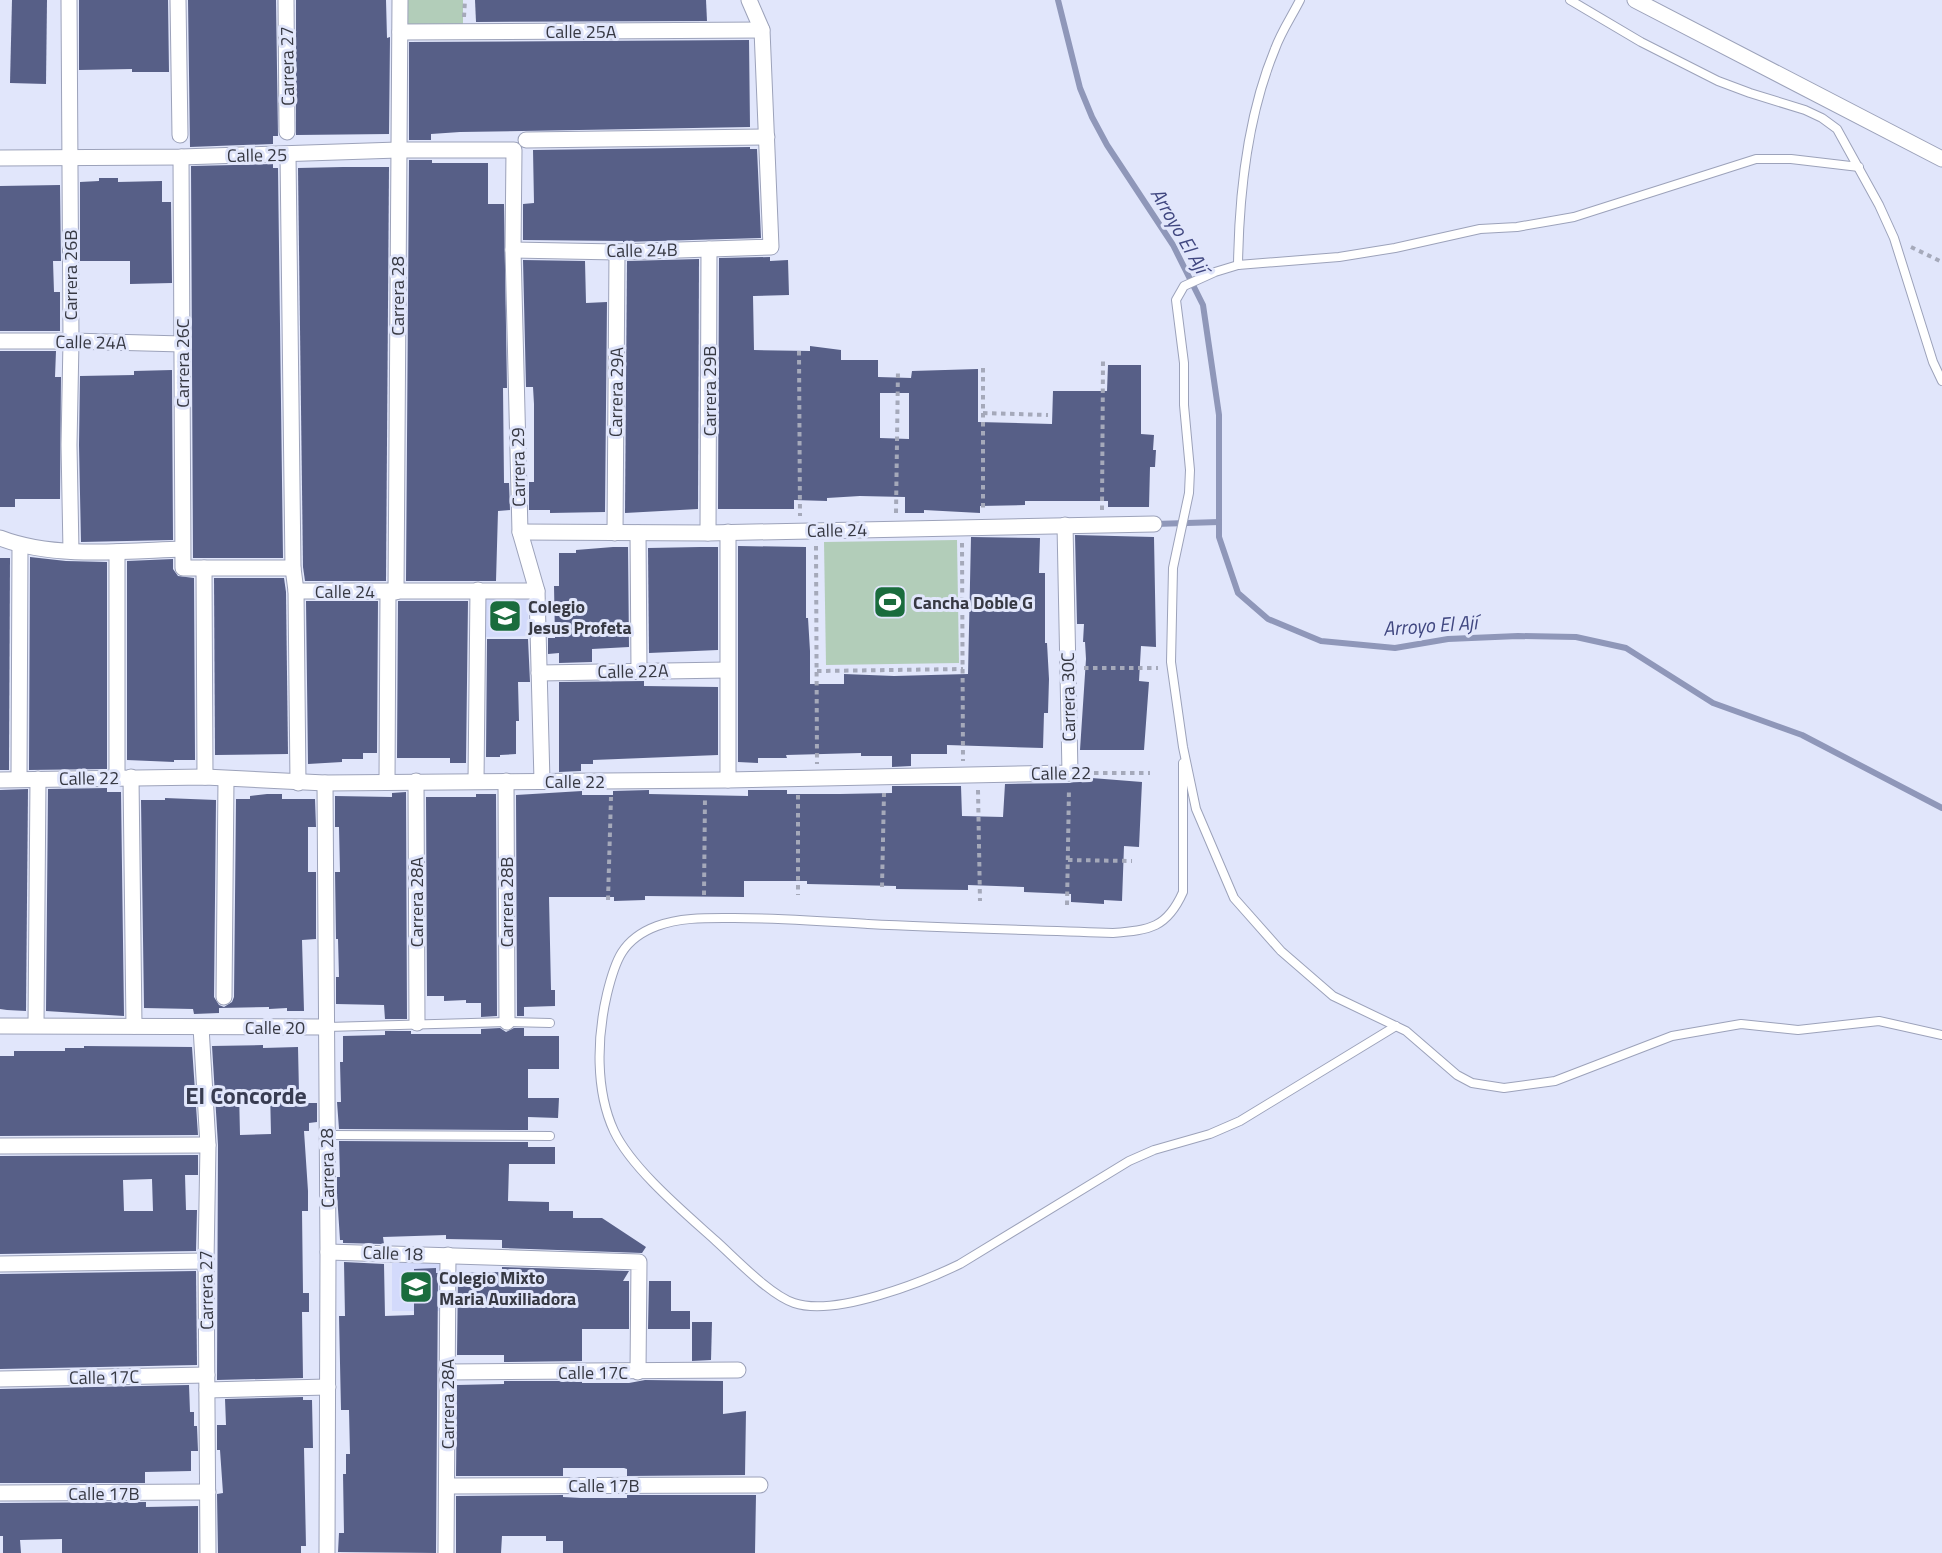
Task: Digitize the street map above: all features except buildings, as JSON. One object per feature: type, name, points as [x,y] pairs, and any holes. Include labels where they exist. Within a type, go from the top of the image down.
[{"type":"street","name":"Carrera 26B","points":[[69,0],[71,551]]},
{"type":"street","points":[[178,0],[180,135]]},
{"type":"street","name":"Carrera 27","points":[[286,0],[287,132]]},
{"type":"street","name":"Carrera 28","points":[[387,782],[392,592],[400,0]]},
{"type":"street","points":[[526,140],[767,136],[762,30],[749,0]]},
{"type":"street","points":[[1635,0],[1942,159]]},
{"type":"street","name":"Calle 25A","points":[[400,32],[762,30]]},
{"type":"street","name":"Calle 24B","points":[[513,250],[617,252],[771,247],[767,136]]},
{"type":"street","name":"Calle 25","points":[[0,158],[181,157],[398,150],[514,150]]},
{"type":"street","name":"Carrera 29","points":[[514,150],[513,250],[520,532],[537,591],[542,781]]},
{"type":"street","points":[[288,155],[298,783]]},
{"type":"street","name":"Carrera 26C","points":[[181,157],[183,568]]},
{"type":"street","name":"Carrera 29B","points":[[708,533],[709,249]]},
{"type":"street","name":"Carrera 29A","points":[[615,533],[617,252]]},
{"type":"street","name":"Calle 24A","points":[[0,341],[182,344]]},
{"type":"street","name":"Calle 24","points":[[520,532],[708,533],[1154,524]]},
{"type":"street","name":"Carrera 30C","points":[[1065,525],[1070,773]]},
{"type":"street","points":[[728,532],[728,780]]},
{"type":"street","points":[[638,533],[639,671]]},
{"type":"street","points":[[0,538],[20,546],[71,551],[117,552],[182,549]]},
{"type":"street","points":[[19,779],[20,546]]},
{"type":"street","points":[[117,552],[134,1026]]},
{"type":"street","name":"Calle 24","points":[[183,568],[293,568]]},
{"type":"street","points":[[204,568],[205,777]]},
{"type":"street","points":[[476,782],[478,590]]},
{"type":"street","name":"Calle 24","points":[[296,591],[537,591]]},
{"type":"street","name":"Calle 22A","points":[[539,673],[727,670]]},
{"type":"street","name":"Calle 22","points":[[0,780],[205,777],[325,783],[817,779],[1070,773]]},
{"type":"street","points":[[224,997],[226,778]]},
{"type":"street","points":[[36,1024],[38,779]]},
{"type":"street","name":"Carrera 28A","points":[[416,781],[417,1023]]},
{"type":"street","name":"Carrera 28B","points":[[506,781],[507,1022]]},
{"type":"street","name":"Carrera 28","points":[[325,783],[327,1553]]},
{"type":"street","name":"Calle 20","points":[[0,1026],[36,1024],[327,1027]]},
{"type":"street","name":"Carrera 27","points":[[201,1027],[208,1145],[206,1261],[208,1553]]},
{"type":"street","points":[[0,1146],[208,1145]]},
{"type":"street","name":"Calle 18","points":[[328,1252],[639,1262],[638,1372]]},
{"type":"street","name":"Carrera 28A","points":[[446,1553],[448,1255]]},
{"type":"street","points":[[0,1264],[206,1261]]},
{"type":"street","name":"Calle 17C","points":[[447,1372],[738,1370]]},
{"type":"street","name":"Calle 17C","points":[[0,1379],[207,1382],[328,1388]]},
{"type":"street","name":"Calle 17B","points":[[447,1486],[760,1485]]},
{"type":"street","name":"Calle 17B","points":[[0,1493],[208,1492]]},
{"type":"lane","points":[[1238,264],[1239,226],[1251,133],[1263,82],[1275,47],[1300,0]]},
{"type":"lane","points":[[1570,0],[1641,42],[1718,81],[1805,110],[1822,118],[1837,129],[1859,167],[1894,238],[1942,381]]},
{"type":"lane","points":[[1859,167],[1791,159],[1756,159],[1574,217],[1543,224],[1480,230],[1339,257],[1238,264],[1184,286],[1176,300],[1184,363],[1184,405],[1190,481],[1183,527],[1173,568],[1171,662],[1183,747],[1196,809],[1234,898],[1281,951],[1333,996],[1406,1031],[1457,1075],[1472,1083],[1504,1088],[1555,1081],[1672,1036],[1741,1024],[1798,1030],[1879,1021],[1942,1035]]},
{"type":"lane","points":[[1183,747],[1183,892],[1168,917],[1154,926],[1113,933],[926,927],[758,918],[702,918],[679,920],[657,926],[638,935],[623,949],[615,964],[605,1004],[600,1054],[600,1078],[607,1112],[622,1146],[666,1195],[763,1284],[794,1303],[815,1306],[860,1301],[931,1278],[960,1264],[1135,1158],[1154,1150],[1210,1134],[1240,1121],[1396,1026]]},
{"type":"lane","name":"Calle 20","points":[[327,1027],[417,1023],[550,1023]]},
{"type":"lane","points":[[326,1135],[550,1136]]},
{"type":"path","points":[[1894,238],[1942,262]]},
{"type":"path","points":[[799,351],[817,671],[817,779]]},
{"type":"path","points":[[1102,524],[1103,360]]},
{"type":"path","points":[[983,368],[983,527]]},
{"type":"path","points":[[895,529],[898,369]]},
{"type":"path","points":[[983,414],[1048,415]]},
{"type":"path","points":[[962,528],[963,669],[980,901]]},
{"type":"path","points":[[1068,669],[1158,668]]},
{"type":"path","points":[[817,671],[963,669]]},
{"type":"path","points":[[1066,905],[1070,773]]},
{"type":"path","name":"Calle 22","points":[[1070,773],[1150,773]]},
{"type":"path","points":[[882,887],[884,777]]},
{"type":"path","points":[[798,779],[798,895]]},
{"type":"path","points":[[704,895],[705,780]]},
{"type":"path","points":[[608,900],[611,781]]},
{"type":"path","points":[[1068,860],[1132,861]]},
{"type":"shaded area","name":"Colegio Jesus Profeta","points":[[482,597],[528,597],[528,636],[483,637]]},
{"type":"shaded area","name":"Colegio Mixto Maria Auxiliadora","points":[[392,1263],[440,1263],[440,1311],[392,1311]]},
{"type":"green space","points":[[404,0],[463,0],[463,25],[403,25]]},
{"type":"green space","points":[[957,540],[959,663],[826,665],[824,542]]},
{"type":"waterway","name":"Arroyo El Ají","points":[[1058,0],[1080,88],[1092,117],[1107,145],[1173,245],[1203,305],[1219,415],[1219,537],[1238,593],[1268,619],[1321,641],[1395,648],[1448,639],[1518,636],[1576,637],[1626,648],[1713,703],[1802,735],[1942,808]]},
{"type":"waterway","points":[[1155,524],[1219,522]]},
{"type":"place","name":"Cancha Doble G","points":[[890,602]]},
{"type":"place","name":"Colegio Jesus Profeta","points":[[505,616]]},
{"type":"place","name":"Colegio Mixto Maria Auxiliadora","points":[[416,1287]]},
{"type":"district","name":"El Concorde","points":[[246,1095]]}]
